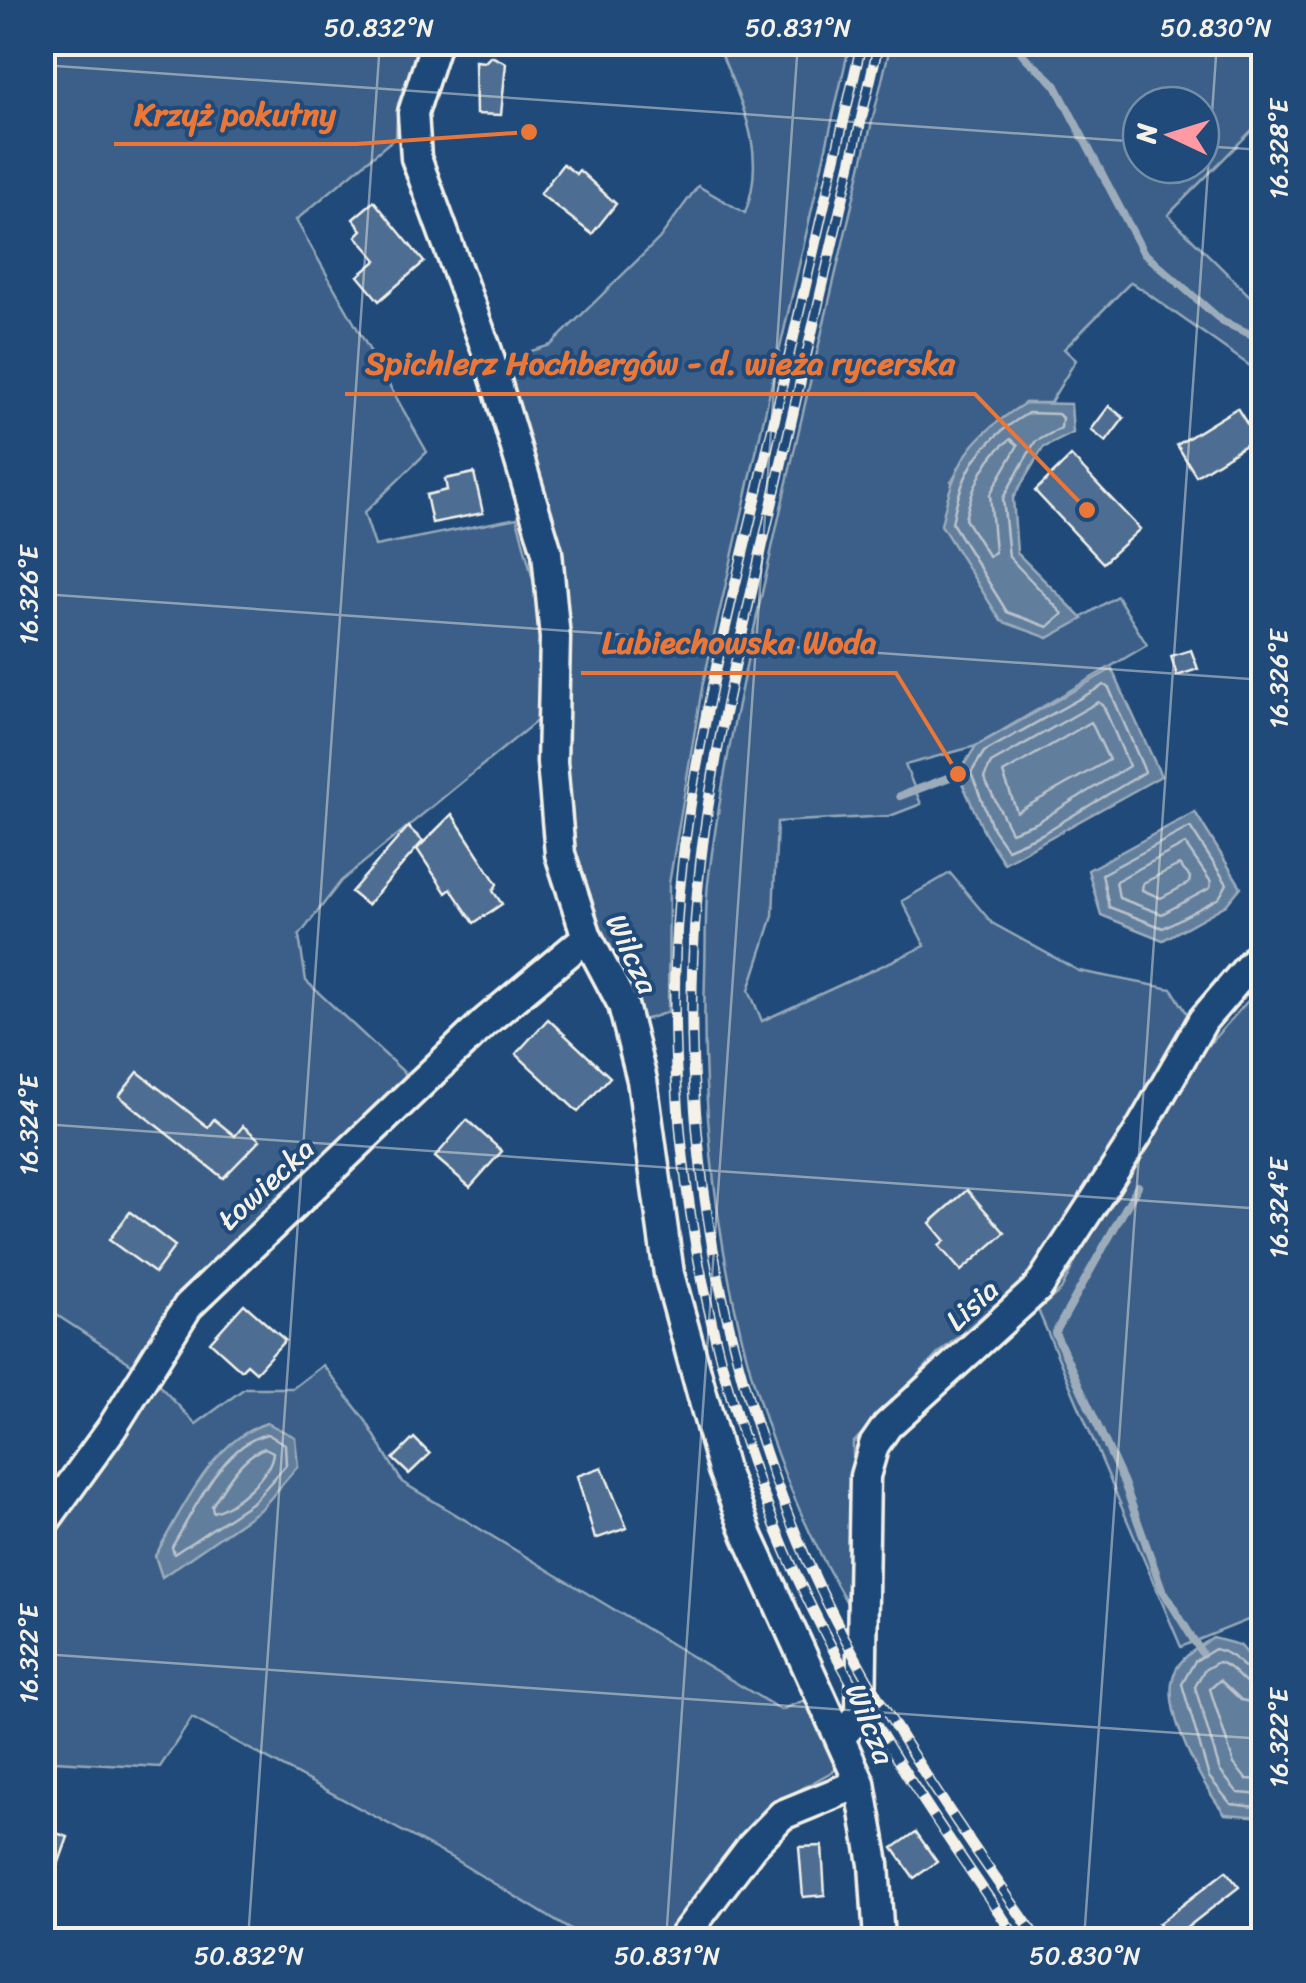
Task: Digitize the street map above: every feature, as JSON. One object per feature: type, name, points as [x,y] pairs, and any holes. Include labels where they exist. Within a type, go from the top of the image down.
[{"type":"street","name":"Wilcza","points":[[436,42],[414,112],[416,158],[487,351],[547,552],[555,638],[554,810],[560,854],[587,938],[623,1004],[642,1080],[669,1274],[713,1440],[748,1536],[842,1734],[860,1783],[874,1864],[880,1940]]},
{"type":"street","name":"Łowiecka","points":[[42,1525],[112,1428],[188,1306],[484,1023],[587,938]]},
{"type":"street","name":"Lisia","points":[[842,1734],[862,1714],[865,1476],[874,1445],[887,1426],[1038,1288],[1136,1137],[1204,1020],[1264,950]]},
{"type":"street","points":[[682,1940],[752,1846],[782,1815],[802,1803],[860,1783]]},
{"type":"shaded area","points":[[1043,42],[1263,43],[1263,68],[1255,75],[1263,87],[1263,119],[1221,161],[1221,85],[1121,85],[1121,185],[1198,185],[1168,215],[1263,309],[1263,375],[1131,282],[1064,349],[1076,360],[1050,403],[1025,403],[951,481],[1048,638],[1117,596],[1147,645],[976,746],[905,765],[921,804],[890,816],[777,822],[773,916],[749,990],[762,1021],[925,946],[902,901],[950,873],[992,923],[1079,971],[1172,989],[1190,1018],[1080,1204],[1021,1283],[939,1353],[853,1443],[853,1613],[814,1540],[781,1464],[754,1385],[734,1303],[719,1221],[710,1137],[705,1054],[708,883],[749,654],[891,43],[1021,43],[1023,49]]},
{"type":"shaded area","points":[[42,43],[422,43],[398,104],[396,137],[296,220],[427,452],[364,513],[375,546],[517,518],[541,611],[539,719],[341,881],[299,936],[306,981],[408,1076],[181,1297],[133,1365],[43,1306]]},
{"type":"shaded area","points":[[717,43],[850,43],[702,688],[669,884],[668,1012],[644,1020],[593,917],[572,853],[565,800],[570,667],[567,604],[555,533],[502,360],[551,345],[659,239],[698,186],[745,213],[752,190],[753,147],[749,126]]},
{"type":"shaded area","points":[[1263,984],[1263,1614],[1181,1647],[1038,1310],[1061,1290],[1094,1223],[1202,1052]]},
{"type":"shaded area","points":[[323,1365],[366,1421],[402,1482],[781,1710],[807,1699],[837,1754],[835,1770],[769,1807],[663,1940],[587,1940],[452,1858],[192,1718],[160,1767],[54,1761],[43,1782],[43,1540],[82,1491],[153,1379],[196,1424],[245,1388],[293,1388]]},
{"type":"water","points":[[1025,403],[1071,404],[1073,433],[1043,448],[1013,498],[1017,553],[1083,619],[1048,638],[1001,621],[941,525],[952,484],[967,453],[990,428]]},
{"type":"water","points":[[1112,669],[1161,776],[1004,863],[985,834],[958,774],[976,746]]},
{"type":"water","points":[[1195,812],[1241,887],[1226,905],[1163,940],[1101,915],[1088,870]]},
{"type":"water","points":[[267,1423],[295,1437],[298,1466],[262,1508],[162,1577],[155,1556],[201,1478],[230,1444]]},
{"type":"water","points":[[1213,1638],[1240,1645],[1263,1672],[1263,1817],[1225,1814],[1197,1770],[1175,1715],[1172,1683],[1177,1668]]},
{"type":"building","points":[[491,56],[506,63],[501,115],[476,114],[475,61],[485,62]]},
{"type":"building","points":[[563,164],[576,174],[579,170],[616,204],[592,234],[540,194]]},
{"type":"building","points":[[374,201],[424,262],[379,301],[358,276],[377,260],[356,236],[362,230],[353,219]]},
{"type":"building","points":[[1109,406],[1124,418],[1106,442],[1091,430]]},
{"type":"building","points":[[1237,408],[1256,438],[1196,476],[1177,445]]},
{"type":"building","points":[[1071,456],[1140,529],[1103,563],[1035,491]]},
{"type":"building","points":[[474,473],[483,513],[432,523],[426,495],[447,490],[445,479]]},
{"type":"building","points":[[1191,650],[1198,669],[1177,676],[1171,656]]},
{"type":"building","points":[[452,814],[497,884],[493,891],[502,904],[474,923],[451,889],[446,893],[417,849]]},
{"type":"building","points":[[408,827],[423,841],[367,905],[351,892]]},
{"type":"building","points":[[548,1019],[610,1077],[578,1112],[516,1054]]},
{"type":"building","points":[[138,1072],[208,1127],[214,1119],[235,1136],[243,1126],[260,1140],[223,1178],[119,1096]]},
{"type":"building","points":[[467,1120],[502,1151],[470,1187],[435,1157]]},
{"type":"building","points":[[967,1190],[1005,1233],[961,1271],[939,1246],[945,1241],[930,1223]]},
{"type":"building","points":[[130,1212],[175,1246],[155,1273],[109,1240]]},
{"type":"building","points":[[244,1304],[285,1340],[256,1372],[247,1364],[241,1370],[210,1342]]},
{"type":"building","points":[[414,1438],[430,1454],[409,1474],[393,1459]]},
{"type":"building","points":[[602,1467],[627,1528],[595,1539],[577,1476]]},
{"type":"building","points":[[42,1828],[68,1837],[45,1902],[42,1901]]},
{"type":"building","points":[[916,1832],[937,1862],[914,1878],[893,1848]]},
{"type":"building","points":[[822,1846],[825,1895],[803,1897],[799,1847]]},
{"type":"building","points":[[1226,1871],[1239,1887],[1171,1940],[1158,1924]]},
{"type":"waterway","points":[[1016,42],[1023,55],[1056,86],[1143,252],[1223,322],[1264,340]]},
{"type":"waterway","points":[[900,796],[958,774]]},
{"type":"waterway","points":[[1138,1186],[1055,1333],[1124,1483],[1162,1589],[1201,1652]]},
{"type":"railway","points":[[862,42],[700,747],[684,846],[675,976],[681,1136],[706,1296],[748,1451],[775,1526],[854,1688],[917,1791],[1018,1940]]},
{"type":"railway","points":[[879,42],[717,752],[702,848],[692,976],[697,1134],[721,1290],[739,1367],[762,1443],[813,1574],[901,1736],[1038,1940]]},
{"type":"place","name":"Krzyż pokutny","points":[[529,132]]},
{"type":"place","name":"Spichlerz Hochbergów - d. wieża rycerska","points":[[1087,510]]},
{"type":"place","name":"Lubiechowska Woda","points":[[958,774]]}]
